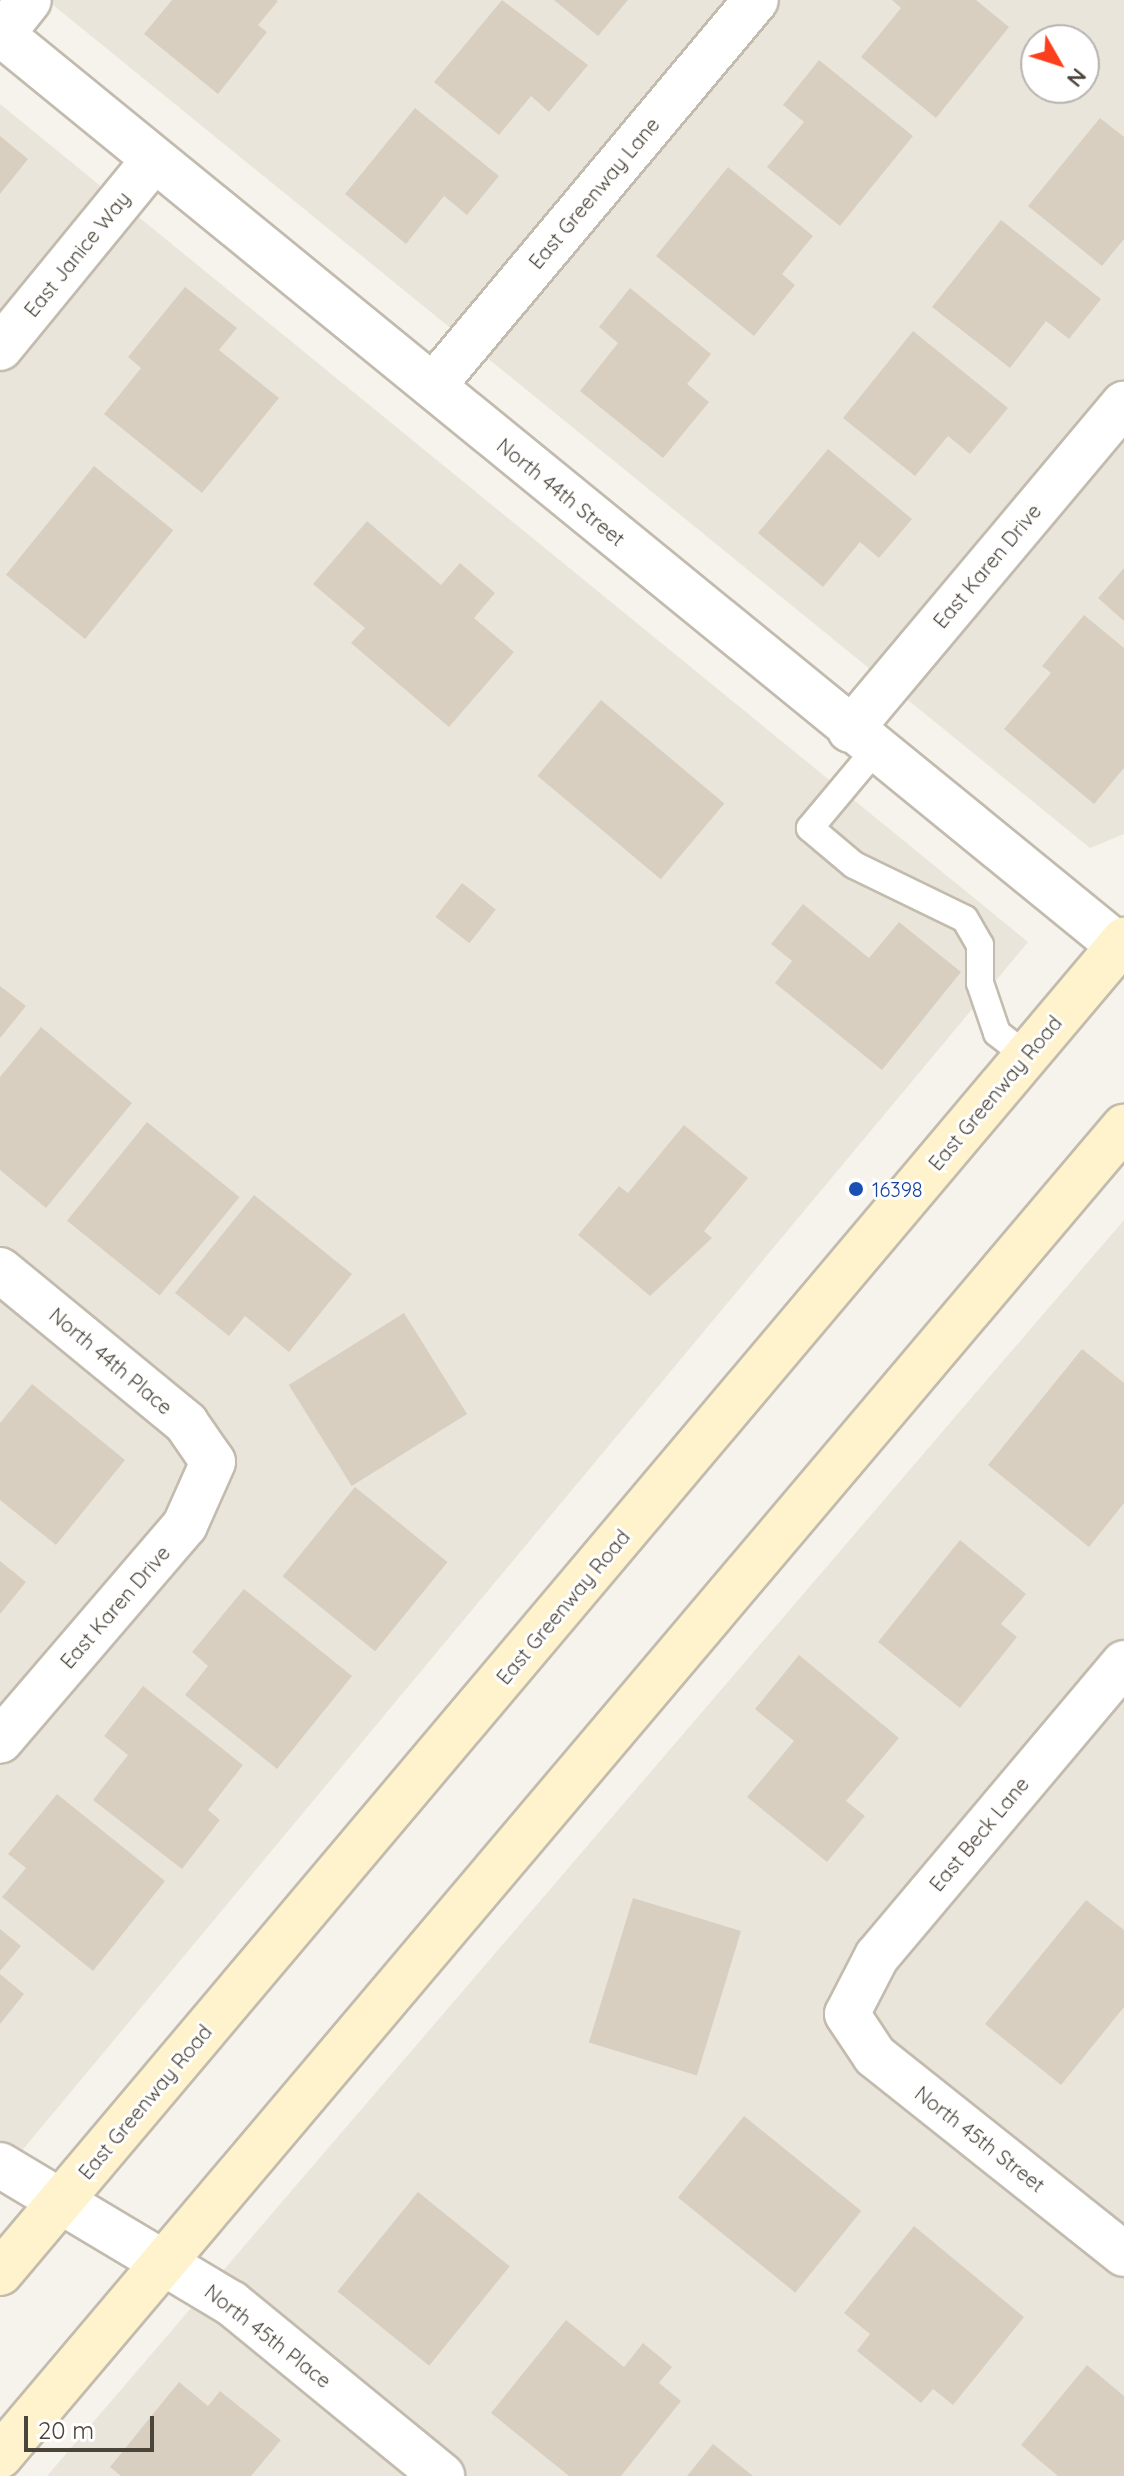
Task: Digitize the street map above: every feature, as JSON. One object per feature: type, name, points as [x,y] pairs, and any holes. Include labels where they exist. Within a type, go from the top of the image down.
[{"type":"main road","name":"East Greenway Road","points":[[0,2273],[1122,945]]},
{"type":"main road","points":[[0,2456],[1124,1127]]},
{"type":"street","points":[[1,34],[29,0]]},
{"type":"street","name":"East Greenway Lane","points":[[433,386],[756,0]]},
{"type":"street","name":"North 44th Street","points":[[1,34],[863,739],[1122,945]]},
{"type":"street","name":"East Janice Way","points":[[0,348],[154,160]]},
{"type":"street","name":"East Karen Drive","points":[[863,739],[1124,404]]},
{"type":"street","name":"North 44th Place","points":[[0,1270],[186,1423],[213,1462]]},
{"type":"street","name":"East Karen Drive","points":[[0,1741],[185,1525],[213,1462]]},
{"type":"street","name":"East Beck Lane","points":[[847,2014],[877,1956],[1124,1663]]},
{"type":"street","name":"North 45th Street","points":[[847,2014],[875,2056],[1124,2254]]},
{"type":"street","name":"North 45th Place","points":[[0,2165],[62,2199],[231,2303],[442,2476]]},
{"type":"lane","points":[[863,739],[810,828],[854,865],[965,919],[980,945],[980,983],[997,1033],[1026,1056]]},
{"type":"shaded area","points":[[47,0],[1124,0],[1124,834],[1090,848]]},
{"type":"shaded area","points":[[0,104],[1028,942],[0,2177]]},
{"type":"shaded area","points":[[1124,1220],[1124,2476],[47,2476]]},
{"type":"building","points":[[172,0],[278,1],[258,25],[267,32],[218,94],[144,34]]},
{"type":"building","points":[[502,0],[588,65],[549,112],[531,96],[499,135],[434,82]]},
{"type":"building","points":[[554,0],[628,0],[598,36]]},
{"type":"building","points":[[892,0],[976,0],[1009,27],[936,118],[861,57],[901,8]]},
{"type":"building","points":[[819,60],[913,136],[840,226],[767,167],[804,122],[783,105]]},
{"type":"building","points":[[415,108],[499,176],[467,215],[444,196],[406,244],[345,194]]},
{"type":"building","points":[[1100,118],[1124,137],[1124,239],[1102,266],[1028,206]]},
{"type":"building","points":[[0,136],[28,159],[0,194]]},
{"type":"building","points":[[728,167],[813,236],[782,274],[795,285],[754,336],[656,256]]},
{"type":"building","points":[[1001,220],[1101,299],[1069,339],[1046,321],[1010,368],[932,307]]},
{"type":"building","points":[[185,287],[237,328],[219,350],[279,398],[202,493],[104,414],[141,368],[128,357]]},
{"type":"building","points":[[630,288],[711,354],[687,384],[709,402],[663,458],[580,391],[618,343],[599,327]]},
{"type":"building","points":[[913,331],[1008,408],[970,454],[948,436],[915,476],[843,418]]},
{"type":"building","points":[[828,449],[912,519],[879,558],[860,542],[823,587],[758,533]]},
{"type":"building","points":[[94,466],[173,530],[85,639],[6,575]]},
{"type":"building","points":[[367,521],[441,585],[460,563],[495,593],[474,618],[514,652],[449,727],[351,643],[365,628],[313,584]]},
{"type":"building","points":[[1124,568],[1124,621],[1098,598]]},
{"type":"building","points":[[1084,615],[1124,648],[1124,768],[1094,804],[1004,729],[1051,673],[1042,666]]},
{"type":"building","points":[[601,700],[724,803],[661,879],[537,776]]},
{"type":"building","points":[[462,883],[496,909],[469,943],[436,917]]},
{"type":"building","points":[[803,904],[869,958],[899,922],[961,972],[882,1070],[775,983],[792,961],[771,944]]},
{"type":"building","points":[[0,986],[26,1006],[0,1038]]},
{"type":"building","points":[[41,1027],[132,1103],[46,1208],[0,1170],[0,1077]]},
{"type":"building","points":[[147,1122],[239,1197],[160,1296],[67,1221]]},
{"type":"building","points":[[684,1125],[748,1178],[704,1231],[712,1238],[650,1296],[578,1235],[619,1186],[628,1193]]},
{"type":"building","points":[[254,1195],[352,1274],[289,1352],[245,1316],[229,1336],[175,1293]]},
{"type":"building","points":[[404,1313],[467,1414],[352,1486],[289,1385]]},
{"type":"building","points":[[1082,1349],[1124,1383],[1124,1503],[1089,1547],[988,1465]]},
{"type":"building","points":[[32,1384],[125,1460],[56,1545],[0,1500],[0,1423]]},
{"type":"building","points":[[355,1487],[447,1562],[375,1651],[283,1576]]},
{"type":"building","points":[[960,1540],[1026,1594],[1001,1624],[1017,1637],[960,1708],[878,1642]]},
{"type":"building","points":[[0,1561],[26,1582],[0,1614]]},
{"type":"building","points":[[244,1589],[352,1676],[277,1769],[185,1695],[208,1666],[192,1652]]},
{"type":"building","points":[[799,1655],[899,1738],[846,1801],[865,1816],[827,1862],[747,1797],[794,1741],[755,1709]]},
{"type":"building","points":[[143,1686],[243,1765],[208,1810],[220,1820],[182,1869],[93,1800],[128,1755],[104,1736]]},
{"type":"building","points":[[57,1794],[165,1881],[93,1971],[2,1897],[26,1868],[8,1854]]},
{"type":"building","points":[[633,1898],[741,1931],[697,2075],[589,2042]]},
{"type":"building","points":[[1086,1900],[1124,1930],[1124,2007],[1061,2085],[985,2024]]},
{"type":"building","points":[[0,1929],[21,1946],[0,1971]]},
{"type":"building","points":[[0,1974],[24,1994],[0,2024]]},
{"type":"building","points":[[744,2116],[861,2211],[795,2293],[678,2198]]},
{"type":"building","points":[[418,2192],[510,2266],[429,2366],[337,2291]]},
{"type":"building","points":[[914,2226],[1024,2317],[953,2405],[933,2389],[921,2403],[857,2351],[870,2334],[844,2313]]},
{"type":"building","points":[[566,2320],[624,2367],[643,2343],[672,2367],[659,2383],[681,2401],[621,2476],[569,2476],[491,2413]]},
{"type":"building","points":[[1087,2365],[1124,2396],[1124,2476],[1058,2476],[1021,2445]]},
{"type":"building","points":[[179,2382],[208,2406],[220,2391],[281,2440],[251,2476],[121,2476],[110,2467]]},
{"type":"building","points":[[713,2444],[753,2476],[687,2476]]},
{"type":"place","name":"16398","points":[[856,1189]]}]
